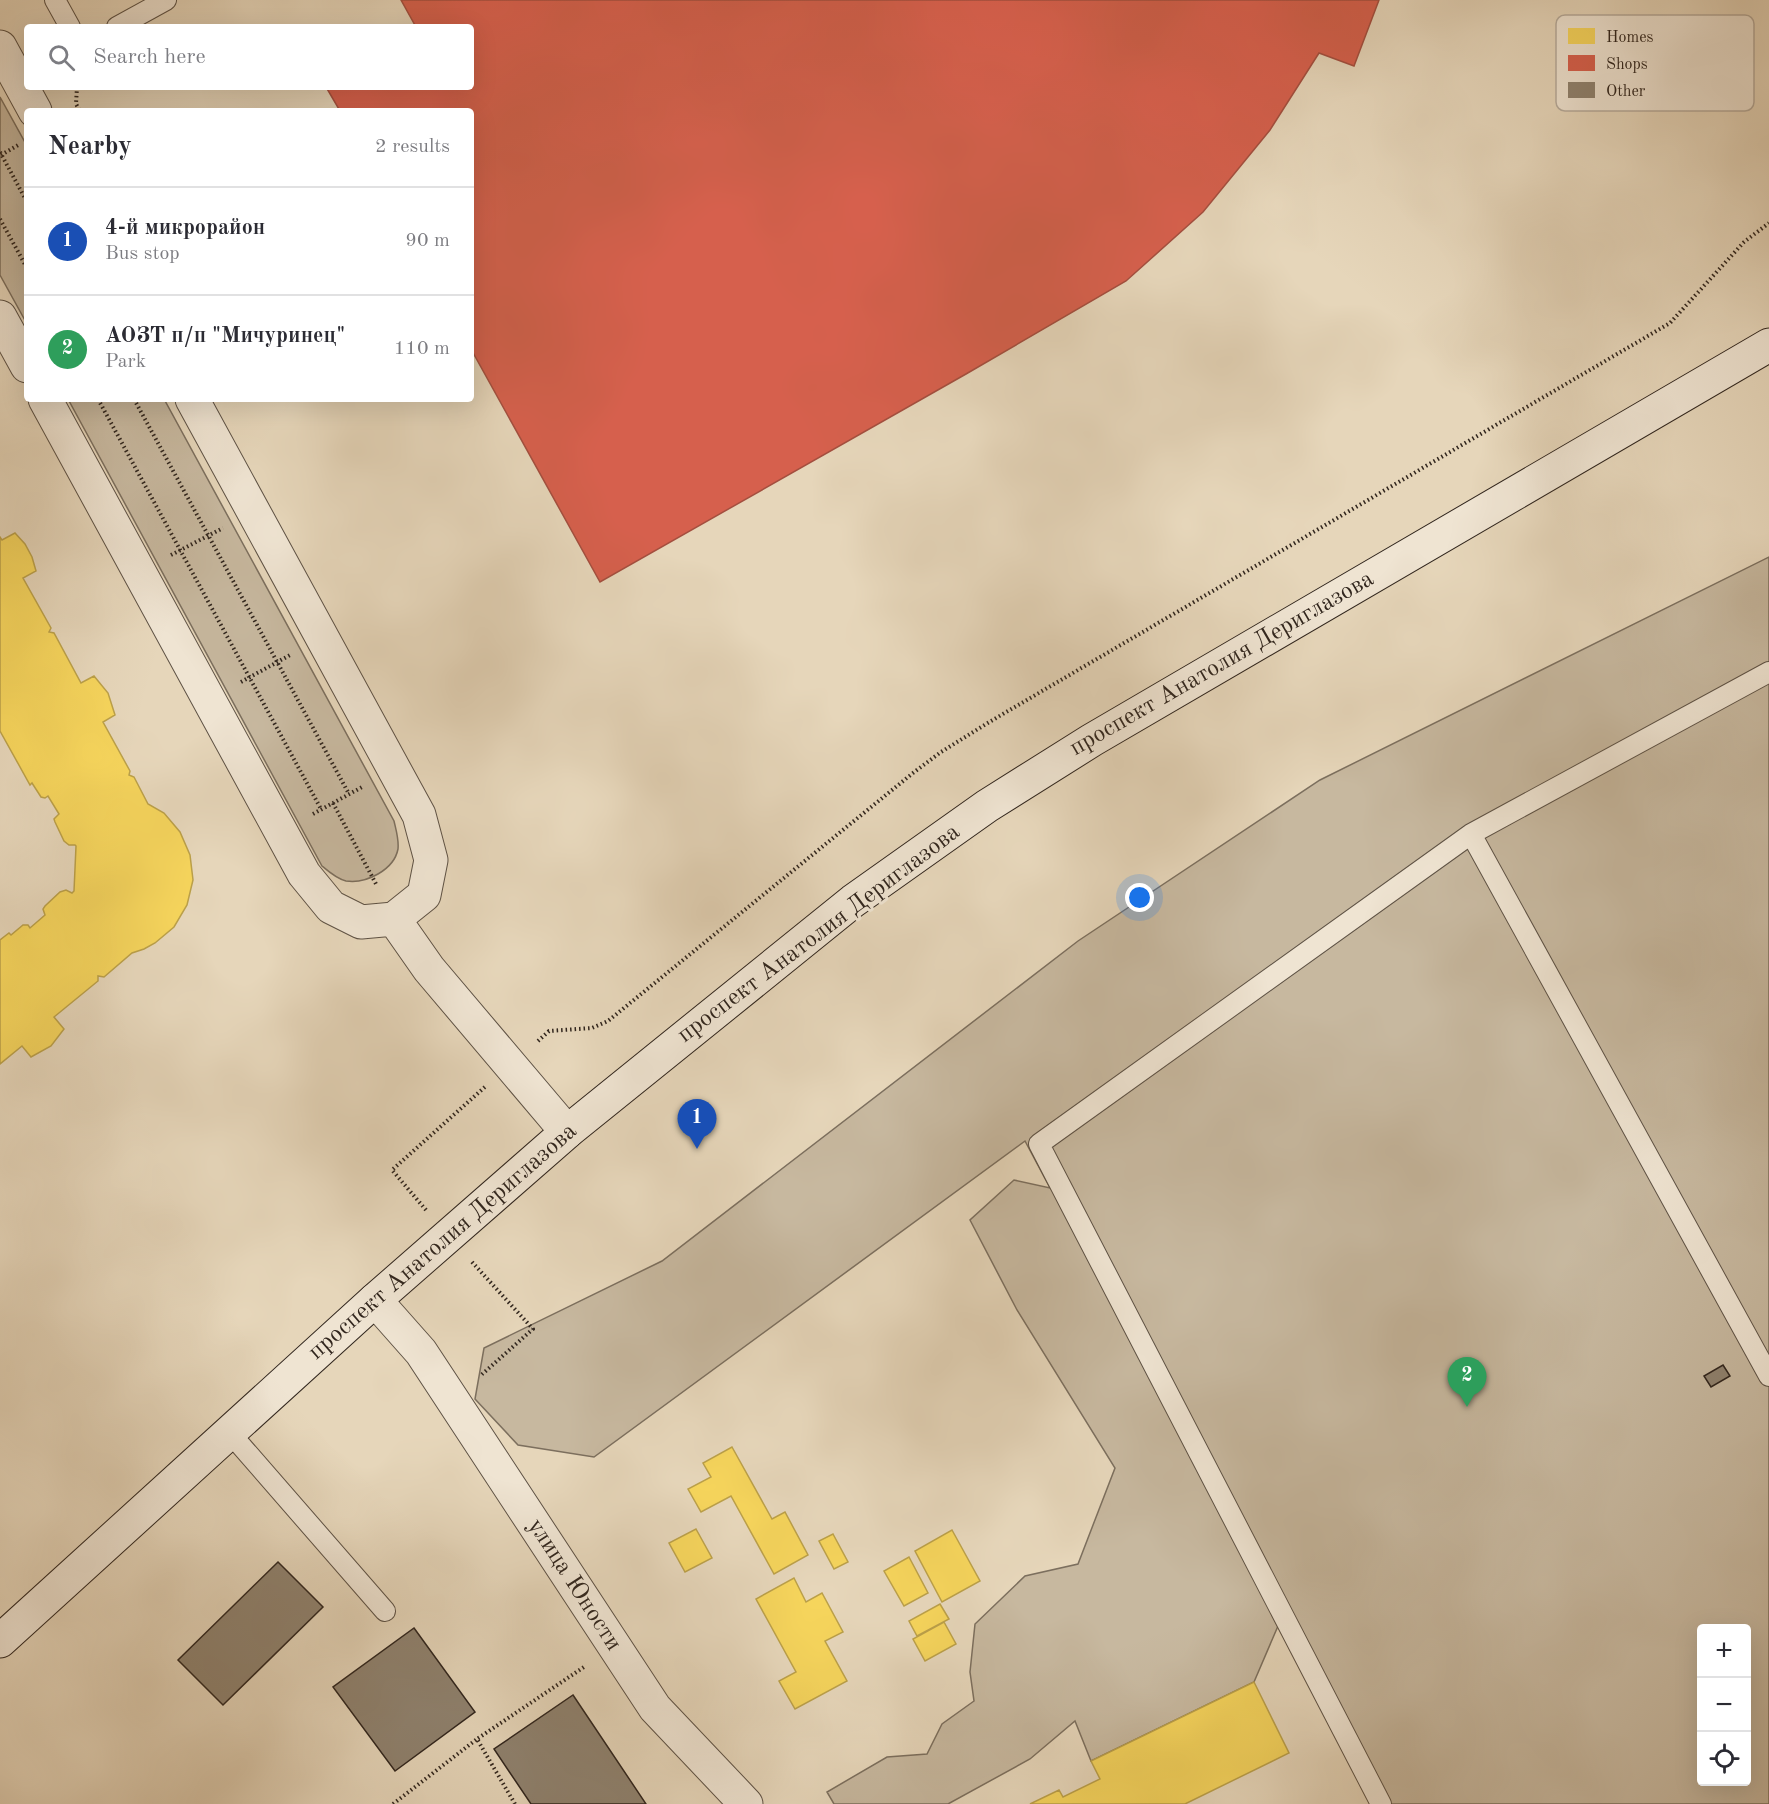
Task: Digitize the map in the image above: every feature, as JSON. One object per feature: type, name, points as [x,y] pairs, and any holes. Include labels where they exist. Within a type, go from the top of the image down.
[{"type":"street","points":[[0,47],[33,108]]},
{"type":"street","points":[[0,317],[24,361]]},
{"type":"street","name":"проспект Анатолия Дериглазова","points":[[0,1641],[375,1300],[567,1132],[853,901],[987,806],[1092,740],[1769,345]]},
{"type":"street","points":[[47,402],[304,874],[332,906],[361,922],[394,919],[424,895],[431,860],[420,815],[194,402]]},
{"type":"street","points":[[394,919],[429,969],[567,1132]]},
{"type":"street","name":"улица Юности","points":[[375,1300],[421,1352],[655,1708],[746,1804]]},
{"type":"lane","points":[[55,0],[68,24]]},
{"type":"lane","points":[[122,24],[166,0]]},
{"type":"lane","points":[[1381,1804],[1039,1144],[1471,834],[1769,672]]},
{"type":"lane","points":[[1471,834],[1769,1377]]},
{"type":"lane","points":[[230,1433],[385,1611]]},
{"type":"path","points":[[78,90],[76,104],[78,108]]},
{"type":"path","points":[[24,142],[0,154],[24,197]]},
{"type":"path","points":[[0,219],[24,263]]},
{"type":"path","points":[[100,402],[321,809]]},
{"type":"path","points":[[136,402],[349,794]]},
{"type":"path","points":[[139,572],[254,512]]},
{"type":"path","points":[[208,699],[323,637]]},
{"type":"path","points":[[280,831],[394,769]]},
{"type":"path","points":[[333,803],[394,919]]},
{"type":"path","points":[[393,1804],[477,1739],[615,1646]]},
{"type":"path","points":[[477,1739],[515,1804]]},
{"type":"shaded area","points":[[0,97],[24,141],[24,319],[0,275]]},
{"type":"shaded area","points":[[70,402],[166,402],[394,821],[398,849],[391,863],[378,874],[362,880],[346,881],[336,877],[322,866]]},
{"type":"shaded area","points":[[1769,557],[1769,1804],[1371,1804],[1278,1626],[1254,1682],[1091,1761],[1075,1721],[1030,1759],[948,1804],[834,1804],[827,1792],[887,1757],[927,1754],[942,1724],[974,1701],[970,1672],[975,1624],[1025,1576],[1078,1564],[1115,1468],[1017,1310],[970,1220],[1014,1180],[1050,1188],[1025,1141],[594,1457],[518,1445],[475,1399],[484,1348],[662,1261],[1078,941],[1320,780]]},
{"type":"building: Homes","points":[[15,533],[25,544],[32,557],[36,571],[23,578],[51,628],[49,632],[54,633],[81,683],[94,676],[108,693],[115,715],[103,722],[130,771],[129,775],[134,777],[148,804],[164,813],[180,832],[190,855],[193,880],[187,905],[174,927],[155,943],[132,953],[104,977],[98,976],[98,981],[54,1017],[64,1029],[51,1046],[31,1057],[22,1046],[0,1064],[0,940],[9,933],[11,935],[23,925],[28,925],[30,928],[45,915],[43,909],[60,892],[66,890],[72,893],[74,891],[76,846],[64,841],[54,819],[59,814],[48,796],[41,797],[32,783],[30,785],[0,731],[0,537],[2,540]]},
{"type":"building: Homes","points":[[732,1447],[772,1519],[785,1512],[808,1555],[774,1574],[731,1496],[701,1512],[688,1489],[711,1477],[703,1463]]},
{"type":"building: Homes","points":[[696,1529],[712,1558],[685,1572],[669,1543]]},
{"type":"building: Homes","points":[[952,1530],[980,1581],[942,1602],[915,1551]]},
{"type":"building: Homes","points":[[833,1534],[848,1562],[834,1569],[819,1541]]},
{"type":"building: Homes","points":[[909,1557],[928,1593],[904,1606],[884,1571]]},
{"type":"building: Homes","points":[[794,1578],[806,1602],[822,1593],[843,1632],[825,1641],[847,1681],[795,1709],[779,1681],[796,1672],[756,1599]]},
{"type":"building: Homes","points":[[940,1604],[949,1619],[917,1636],[909,1621]]},
{"type":"building: Homes","points":[[944,1622],[956,1644],[925,1661],[913,1639]]},
{"type":"building: Homes","points":[[1254,1682],[1289,1753],[1185,1804],[1030,1804],[1059,1790],[1063,1797],[1100,1779],[1091,1761]]},
{"type":"building: Shops","points":[[401,0],[1379,0],[1354,66],[1319,53],[1270,130],[1203,212],[1126,281],[600,582],[474,354],[474,108],[338,108],[328,90],[474,90],[474,24],[414,24]]},
{"type":"building: Other","points":[[1723,1365],[1730,1376],[1711,1387],[1704,1376]]},
{"type":"building: Other","points":[[278,1562],[323,1607],[223,1705],[178,1660]]},
{"type":"building: Other","points":[[414,1628],[475,1712],[395,1771],[333,1687]]},
{"type":"building: Other","points":[[573,1695],[646,1804],[531,1804],[494,1749]]},
{"type":"place","name":"4-й микрорайон","points":[[697,1149]]},
{"type":"place","name":"АОЗТ п/п \"Мичуринец\"","points":[[1467,1407]]}]
